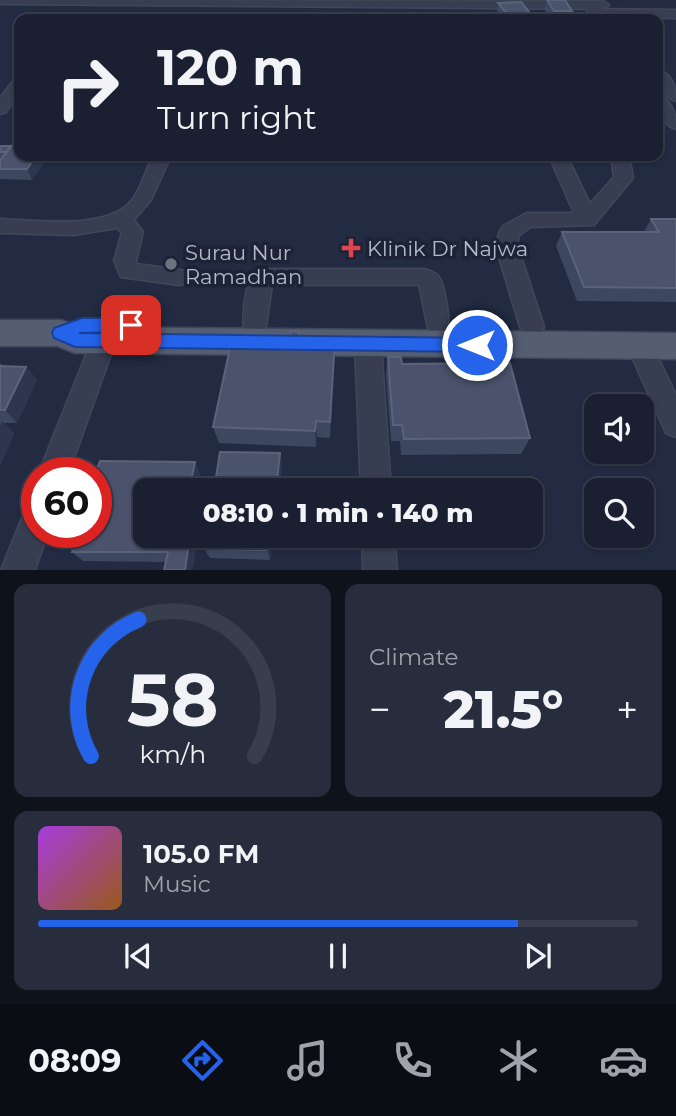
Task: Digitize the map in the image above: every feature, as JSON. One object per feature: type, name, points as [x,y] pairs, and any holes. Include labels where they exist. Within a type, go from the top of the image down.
[{"type":"main road","points":[[0,333],[61,333],[82,325],[676,327]]},
{"type":"main road","points":[[61,333],[75,340],[369,356],[676,346]]},
{"type":"street","points":[[0,0],[78,5],[212,1],[606,9],[676,14]]},
{"type":"street","points":[[347,4],[348,14]]},
{"type":"street","points":[[663,80],[676,96]]},
{"type":"street","points":[[0,109],[14,90]]},
{"type":"street","points":[[663,110],[676,124]]},
{"type":"street","points":[[0,226],[93,226],[121,219],[139,205],[160,161]]},
{"type":"street","points":[[560,161],[586,220]]},
{"type":"street","points":[[532,327],[506,244],[510,231],[523,221],[586,220],[624,178],[622,161]]},
{"type":"street","points":[[121,219],[134,232],[125,261],[129,271],[179,277]]},
{"type":"street","points":[[254,326],[260,283],[267,277],[424,277],[430,282],[438,327]]},
{"type":"street","points":[[60,457],[104,340]]},
{"type":"street","points":[[640,346],[676,424]]},
{"type":"street","points":[[375,478],[369,356],[494,368]]},
{"type":"street","points":[[18,570],[26,548]]},
{"type":"street","points":[[379,548],[380,570]]},
{"type":"building","points":[[547,0],[565,0],[572,11],[554,11]]},
{"type":"building","points":[[521,2],[530,13],[507,14],[498,3]]},
{"type":"building","points":[[14,144],[14,161],[33,161],[27,169],[0,169],[0,160]]},
{"type":"building","points":[[0,146],[11,146],[6,152],[0,152]]},
{"type":"building","points":[[651,219],[676,219],[676,288],[584,287],[562,232],[659,232]]},
{"type":"building","points":[[290,331],[299,332],[299,336],[335,337],[330,422],[316,421],[315,431],[213,427],[230,348],[244,349],[247,334],[290,336]]},
{"type":"building","points":[[388,357],[401,357],[402,364],[510,363],[530,438],[404,439],[402,425],[393,425]]},
{"type":"building","points":[[0,366],[26,367],[5,410],[0,410]]},
{"type":"building","points":[[220,452],[280,453],[277,478],[216,478]]},
{"type":"building","points":[[112,461],[195,462],[192,478],[133,478],[133,548],[188,548],[185,570],[164,570],[168,552],[72,552],[73,548],[112,548]]},
{"type":"building","points":[[204,548],[267,548],[267,550]]},
{"type":"place","name":"Klinik Dr Najwa","points":[[351,248]]},
{"type":"place","name":"Surau Nur Ramadhan","points":[[171,264]]},
{"type":"route","points":[[131,325],[82,325],[61,333],[75,340],[477,345]]}]
